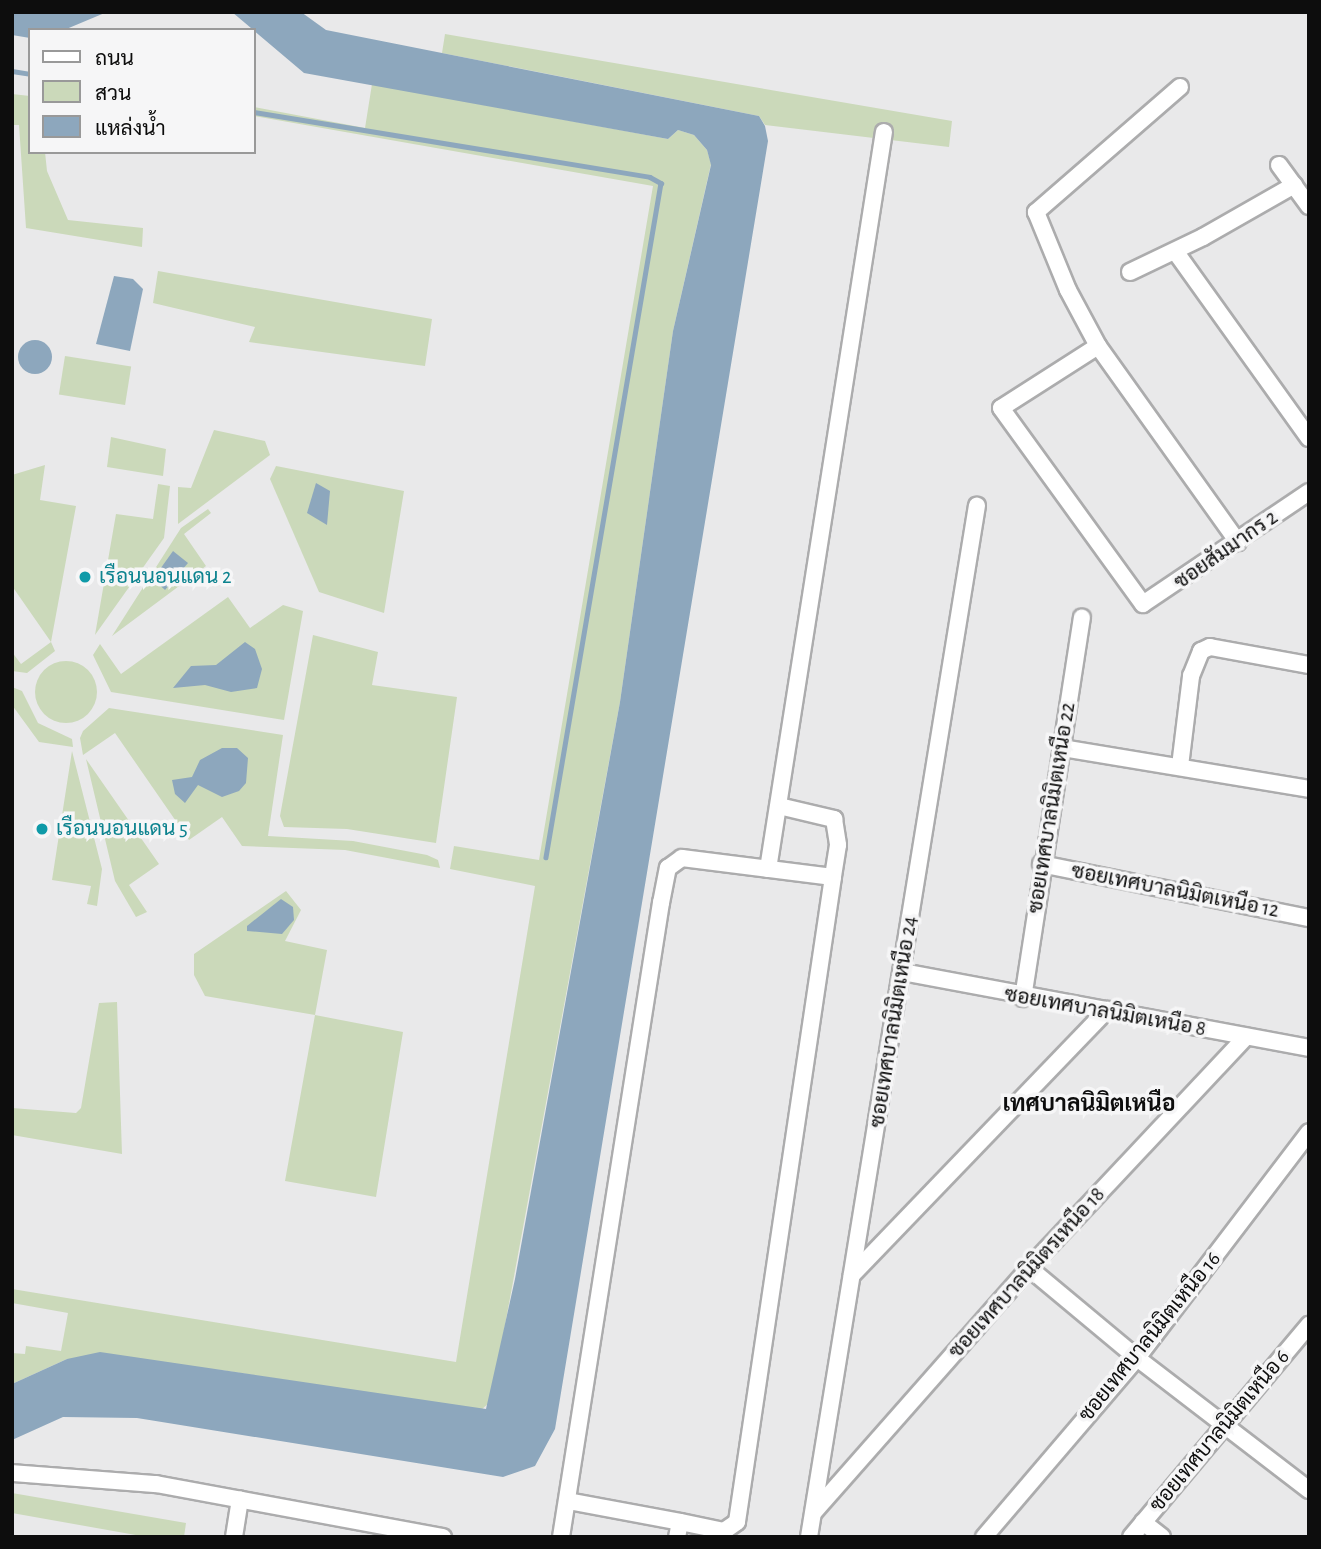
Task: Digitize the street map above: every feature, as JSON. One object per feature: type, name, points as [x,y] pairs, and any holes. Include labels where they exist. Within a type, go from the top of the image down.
[{"type":"street","points":[[1180,87],[1036,212],[1068,290],[1097,346],[1238,542]]},
{"type":"street","points":[[768,869],[884,132]]},
{"type":"street","points":[[1279,165],[1309,206]]},
{"type":"street","points":[[1130,272],[1175,251],[1294,184]]},
{"type":"street","points":[[1175,251],[1309,438]]},
{"type":"street","name":"ซอยสัมมากร 2","points":[[1097,346],[1002,408],[1143,604],[1309,492]]},
{"type":"street","name":"ซอยเทศบาลนิมิตเหนือ 24","points":[[809,1537],[977,506]]},
{"type":"street","name":"ซอยเทศบาลนิมิตเหนือ 22","points":[[1023,998],[1041,864],[1082,618]]},
{"type":"street","points":[[1180,766],[1191,676],[1201,651],[1210,647],[1309,665]]},
{"type":"street","points":[[1062,748],[1309,789]]},
{"type":"street","points":[[568,1501],[679,1529],[724,1531],[737,1522],[838,845],[834,819],[779,806]]},
{"type":"street","points":[[561,1537],[668,868],[682,858],[833,877]]},
{"type":"street","name":"ซอยเทศบาลนิมิตเหนือ 12","points":[[1041,864],[1309,918]]},
{"type":"street","name":"ซอยเทศบาลนิมิตเหนือ 8","points":[[903,972],[1023,998],[1107,1010],[1309,1048]]},
{"type":"street","points":[[852,1275],[1107,1010]]},
{"type":"street","name":"ซอยเทศบาลนิมิตรเหนือ 18","points":[[813,1513],[1029,1268],[1246,1037]]},
{"type":"street","name":"ซอยเทศบาลนิมิตเหนือ 16","points":[[985,1537],[1137,1358],[1309,1132]]},
{"type":"street","points":[[1029,1268],[1137,1358],[1226,1423],[1309,1490]]},
{"type":"street","name":"ซอยเทศบาลนิมิตเหนือ 6","points":[[1131,1537],[1309,1325]]},
{"type":"street","points":[[12,1473],[102,1476],[240,1499],[389,1532],[443,1537]]},
{"type":"street","points":[[234,1537],[240,1499]]},
{"type":"street","points":[[1143,1522],[1162,1537]]},
{"type":"green space","points":[[445,34],[952,121],[949,147],[765,125],[759,116],[442,53]]},
{"type":"green space","points":[[372,84],[668,139],[678,130],[694,135],[707,150],[711,164],[673,331],[620,702],[491,1401],[480,1411],[221,1370],[67,1359],[12,1384],[12,1353],[25,1354],[26,1346],[61,1351],[68,1313],[12,1303],[12,1289],[456,1362],[535,886],[450,869],[454,846],[539,860],[653,186],[256,116],[256,107],[365,128]]},
{"type":"green space","points":[[12,94],[28,96],[28,154],[45,154],[47,171],[68,220],[143,228],[142,247],[26,228],[19,125],[12,125]]},
{"type":"green space","points":[[158,271],[432,319],[425,366],[249,342],[255,327],[153,303]]},
{"type":"green space","points":[[65,356],[131,366],[125,405],[59,395]]},
{"type":"green space","points":[[214,430],[265,441],[270,455],[178,524],[178,487],[191,488]]},
{"type":"green space","points":[[111,437],[166,449],[163,476],[107,467]]},
{"type":"green space","points":[[45,465],[40,500],[76,506],[51,642],[12,586],[12,475]]},
{"type":"green space","points":[[276,466],[404,491],[384,613],[319,592],[270,479]]},
{"type":"green space","points":[[158,484],[170,486],[164,538],[95,635],[116,514],[153,519]]},
{"type":"green space","points":[[208,509],[211,513],[184,534],[206,566],[112,636],[181,528]]},
{"type":"green space","points":[[228,597],[250,628],[283,605],[303,611],[284,720],[111,692],[93,655],[100,644],[121,674]]},
{"type":"green space","points":[[313,635],[378,652],[372,685],[457,697],[436,843],[347,829],[284,827],[280,816]]},
{"type":"green space","points":[[51,642],[55,651],[27,673],[12,671],[12,652],[21,664]]},
{"type":"green space","points":[[60,661],[72,661],[88,670],[95,680],[95,704],[88,714],[72,723],[60,723],[49,718],[40,709],[35,698],[35,686],[40,675],[49,666]]},
{"type":"green space","points":[[12,687],[22,691],[38,723],[72,739],[73,747],[39,742],[12,705]]},
{"type":"green space","points":[[109,708],[283,735],[268,836],[353,841],[427,855],[438,860],[440,868],[345,850],[242,846],[222,817],[189,840],[115,733],[83,755],[80,738],[83,731]]},
{"type":"green space","points":[[72,751],[102,869],[97,906],[87,904],[91,886],[52,880]]},
{"type":"green space","points":[[86,759],[159,864],[129,885],[147,912],[136,917],[115,881]]},
{"type":"green space","points":[[286,891],[301,910],[285,941],[327,950],[315,1015],[205,996],[194,975],[194,954]]},
{"type":"green space","points":[[117,1002],[122,1154],[12,1135],[12,1108],[76,1113],[81,1108],[99,1003]]},
{"type":"green space","points":[[315,1015],[403,1032],[376,1197],[285,1181]]},
{"type":"green space","points":[[12,1493],[186,1523],[184,1537],[147,1537],[12,1513]]},
{"type":"water","points":[[12,12],[107,12],[69,28],[28,28],[28,38],[12,35]]},
{"type":"water","points":[[232,12],[301,12],[326,30],[759,116],[765,126],[768,141],[555,1429],[535,1466],[503,1477],[137,1418],[63,1417],[12,1440],[12,1384],[67,1359],[100,1352],[486,1409],[515,1279],[620,702],[673,331],[711,165],[707,150],[694,135],[678,130],[668,139],[304,73],[256,32],[256,28],[251,28]]},
{"type":"water","points":[[114,276],[133,279],[143,289],[130,351],[96,344]]},
{"type":"water","points":[[35,340],[47,345],[52,357],[47,369],[35,374],[23,369],[18,357],[23,345]]},
{"type":"water","points":[[316,483],[330,491],[327,525],[307,513]]},
{"type":"water","points":[[173,551],[188,563],[165,590],[153,579]]},
{"type":"water","points":[[245,642],[255,649],[262,669],[257,688],[231,692],[205,685],[173,688],[191,666],[216,665]]},
{"type":"water","points":[[222,748],[237,748],[248,758],[246,783],[239,791],[222,797],[198,785],[185,803],[175,794],[172,780],[192,777],[200,760]]},
{"type":"water","points":[[281,899],[293,907],[294,920],[282,934],[247,931],[247,926]]},
{"type":"waterway","points":[[12,71],[28,74]]},
{"type":"waterway","points":[[256,112],[650,177],[661,183],[546,857]]},
{"type":"place","name":"เรือนนอนแดน 2","points":[[85,577]]},
{"type":"place","name":"เรือนนอนแดน 5","points":[[42,829]]},
{"type":"district","name":"เทศบาลนิมิตเหนือ","points":[[1089,1105]]}]
